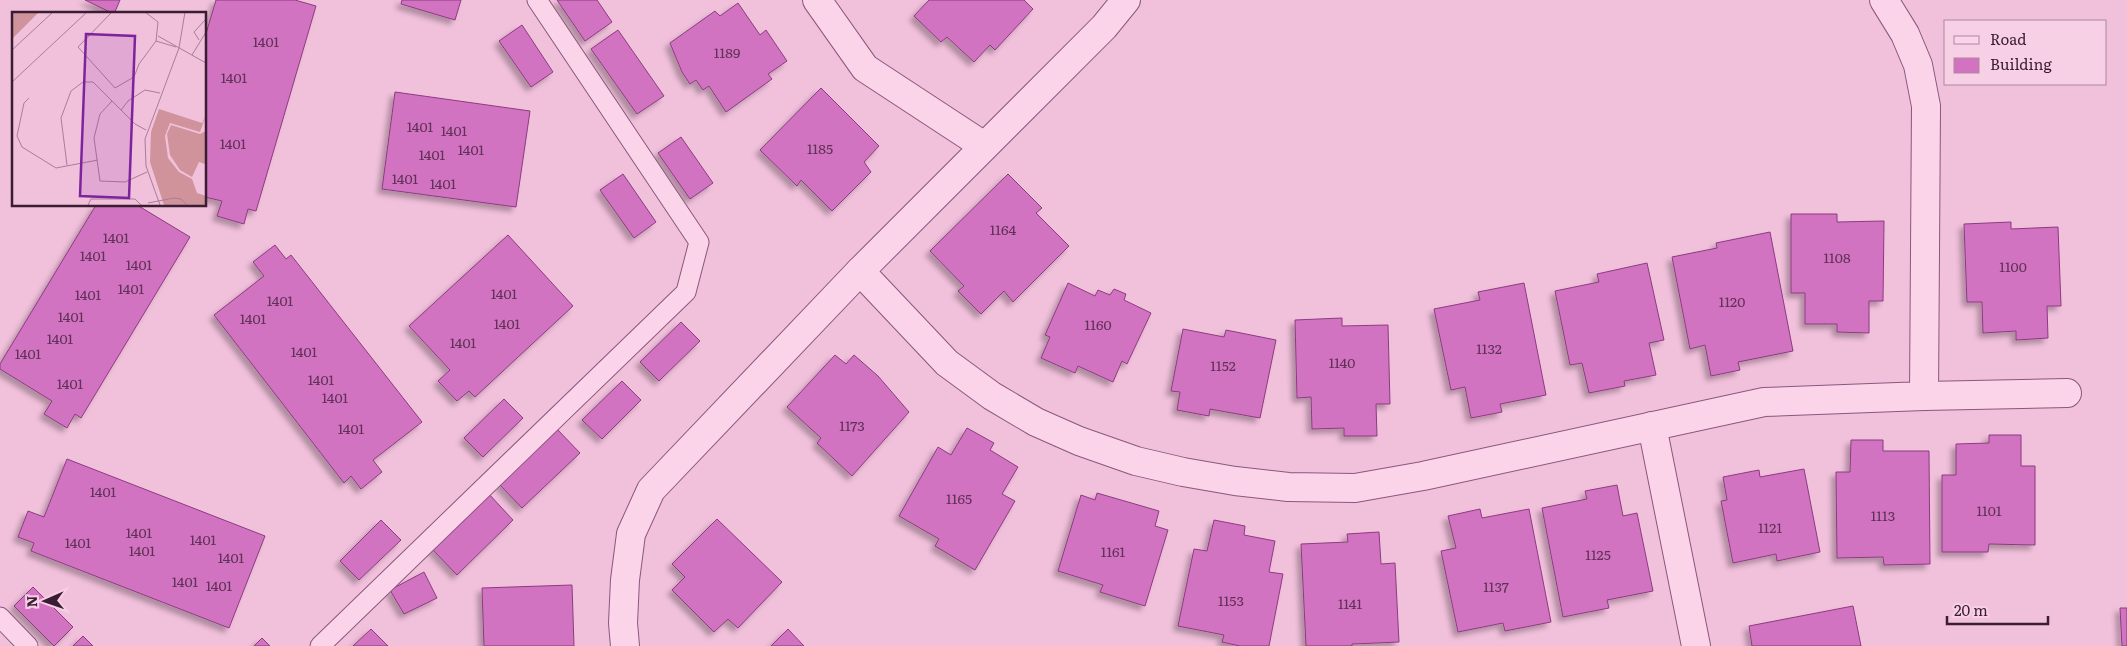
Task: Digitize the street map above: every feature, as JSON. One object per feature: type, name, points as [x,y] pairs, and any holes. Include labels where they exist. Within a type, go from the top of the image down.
[{"type":"street","points":[[817,0],[865,68],[984,146]]},
{"type":"street","points":[[625,646],[623,623],[625,580],[632,534],[651,490],[860,271],[1104,27],[1126,0]]},
{"type":"street","points":[[1884,0],[1905,34],[1918,65],[1926,106],[1924,396]]},
{"type":"street","points":[[860,271],[947,363],[992,396],[1036,422],[1079,441],[1136,461],[1183,472],[1288,487],[1355,488],[1423,476],[1764,402],[2067,393]]},
{"type":"street","points":[[1652,426],[1696,646]]},
{"type":"lane","points":[[320,646],[686,292],[699,242],[538,0]]},
{"type":"lane","points":[[0,617],[28,646]]},
{"type":"building","points":[[85,0],[120,0],[115,12],[110,12]]},
{"type":"building","points":[[216,0],[295,0],[316,6],[256,211],[248,209],[244,224],[217,216],[222,201],[206,197],[206,34]]},
{"type":"building","points":[[402,0],[461,0],[455,20],[401,4]]},
{"type":"building","points":[[557,0],[597,0],[612,22],[585,41]]},
{"type":"building","points":[[929,0],[1024,0],[1033,9],[995,50],[990,45],[974,62],[947,37],[941,42],[914,16]]},
{"type":"building","points":[[738,3],[760,35],[766,30],[787,61],[768,74],[772,79],[726,112],[709,86],[703,90],[696,80],[690,84],[682,72],[670,43],[715,11],[720,16]]},
{"type":"building","points":[[522,25],[553,72],[531,87],[499,41]]},
{"type":"building","points":[[618,30],[664,96],[637,114],[591,49]]},
{"type":"building","points":[[821,88],[879,146],[864,162],[871,172],[832,211],[801,180],[797,186],[760,150]]},
{"type":"building","points":[[395,92],[530,111],[516,207],[382,189]]},
{"type":"building","points":[[681,137],[713,183],[690,199],[658,153]]},
{"type":"building","points":[[623,174],[656,222],[634,238],[600,190]]},
{"type":"building","points":[[1008,174],[1042,208],[1036,213],[1069,246],[1013,302],[1004,291],[981,314],[958,291],[964,286],[930,251]]},
{"type":"building","points":[[95,206],[139,206],[190,237],[81,418],[75,414],[67,428],[44,414],[52,401],[0,369],[0,364]]},
{"type":"building","points":[[1791,214],[1837,214],[1837,222],[1884,221],[1883,301],[1869,301],[1869,333],[1837,332],[1837,324],[1805,324],[1805,293],[1791,293]]},
{"type":"building","points":[[2011,222],[2011,229],[2058,227],[2061,306],[2047,306],[2048,338],[2016,340],[2016,331],[1983,333],[1982,302],[1967,302],[1964,224]]},
{"type":"building","points":[[1770,232],[1793,351],[1738,362],[1740,370],[1711,376],[1705,345],[1690,349],[1672,257],[1717,248],[1716,243]]},
{"type":"building","points":[[508,235],[573,306],[475,397],[469,391],[457,401],[438,381],[450,370],[409,326]]},
{"type":"building","points":[[275,245],[286,259],[291,255],[422,422],[373,460],[382,472],[361,489],[351,476],[344,483],[214,315],[264,276],[253,262]]},
{"type":"building","points":[[1647,263],[1664,340],[1649,343],[1656,375],[1624,381],[1625,386],[1589,393],[1582,363],[1570,365],[1555,291],[1599,282],[1597,274]]},
{"type":"building","points":[[1068,283],[1095,296],[1098,290],[1110,295],[1114,289],[1126,294],[1124,300],[1151,313],[1127,364],[1122,361],[1113,382],[1078,366],[1075,373],[1041,358],[1050,337],[1045,335]]},
{"type":"building","points":[[1524,283],[1546,395],[1500,404],[1502,412],[1471,418],[1465,387],[1451,390],[1434,309],[1480,300],[1478,292]]},
{"type":"building","points":[[1342,318],[1342,326],[1388,325],[1390,404],[1376,404],[1377,436],[1344,436],[1344,428],[1312,429],[1311,397],[1297,398],[1295,320]]},
{"type":"building","points":[[681,322],[700,341],[659,381],[640,362]]},
{"type":"building","points":[[1183,329],[1224,337],[1226,330],[1276,340],[1260,418],[1210,409],[1209,416],[1177,410],[1180,392],[1171,391]]},
{"type":"building","points":[[835,355],[846,364],[854,355],[878,376],[909,412],[852,476],[817,443],[821,438],[787,407]]},
{"type":"building","points":[[622,381],[641,400],[602,439],[582,420]]},
{"type":"building","points":[[504,399],[523,418],[483,457],[464,438]]},
{"type":"building","points":[[556,428],[580,453],[522,508],[499,484]]},
{"type":"building","points":[[967,428],[994,443],[990,450],[1018,467],[1002,494],[1015,501],[975,570],[935,546],[939,539],[899,516],[938,447],[951,455]]},
{"type":"building","points":[[1989,435],[2021,435],[2021,466],[2035,466],[2035,545],[1989,544],[1988,552],[1942,552],[1942,475],[1956,475],[1956,444],[1989,443]]},
{"type":"building","points":[[1851,440],[1883,440],[1883,451],[1929,451],[1930,564],[1884,565],[1883,557],[1837,558],[1836,472],[1850,472]]},
{"type":"building","points":[[67,459],[265,536],[229,628],[31,551],[34,543],[18,537],[28,511],[44,517]]},
{"type":"building","points":[[1804,469],[1820,552],[1777,561],[1776,554],[1733,563],[1721,501],[1727,500],[1723,477],[1759,470],[1760,477]]},
{"type":"building","points":[[1617,485],[1623,516],[1637,513],[1653,591],[1607,600],[1609,608],[1563,617],[1542,508],[1587,499],[1585,491]]},
{"type":"building","points":[[488,493],[513,520],[457,575],[432,549]]},
{"type":"building","points":[[1097,493],[1159,511],[1155,526],[1168,530],[1145,606],[1100,592],[1103,585],[1058,571],[1081,495],[1095,500]]},
{"type":"building","points":[[1480,509],[1482,518],[1529,509],[1551,622],[1505,631],[1503,623],[1458,632],[1441,551],[1456,548],[1448,516]]},
{"type":"building","points":[[717,519],[782,582],[738,628],[728,619],[714,632],[672,590],[685,577],[672,564]]},
{"type":"building","points":[[381,520],[401,540],[359,580],[340,561]]},
{"type":"building","points":[[1214,520],[1245,526],[1244,535],[1275,541],[1269,572],[1283,574],[1269,646],[1240,646],[1222,642],[1224,635],[1178,626],[1194,549],[1207,551]]},
{"type":"building","points":[[1379,532],[1381,564],[1395,563],[1399,642],[1352,644],[1352,646],[1306,646],[1301,544],[1348,542],[1347,534]]},
{"type":"building","points":[[424,572],[437,598],[404,614],[390,590]]},
{"type":"building","points":[[572,585],[574,646],[484,646],[482,588]]},
{"type":"building","points":[[33,587],[73,627],[54,646],[14,606]]},
{"type":"building","points":[[1853,606],[1861,646],[1752,646],[1749,626]]},
{"type":"building","points":[[2120,608],[2127,608],[2127,646],[2122,646]]},
{"type":"building","points":[[371,629],[388,646],[353,646]]},
{"type":"building","points":[[788,629],[804,646],[771,646]]},
{"type":"building","points":[[83,636],[93,646],[73,646]]},
{"type":"building","points":[[262,638],[270,646],[254,646]]}]
